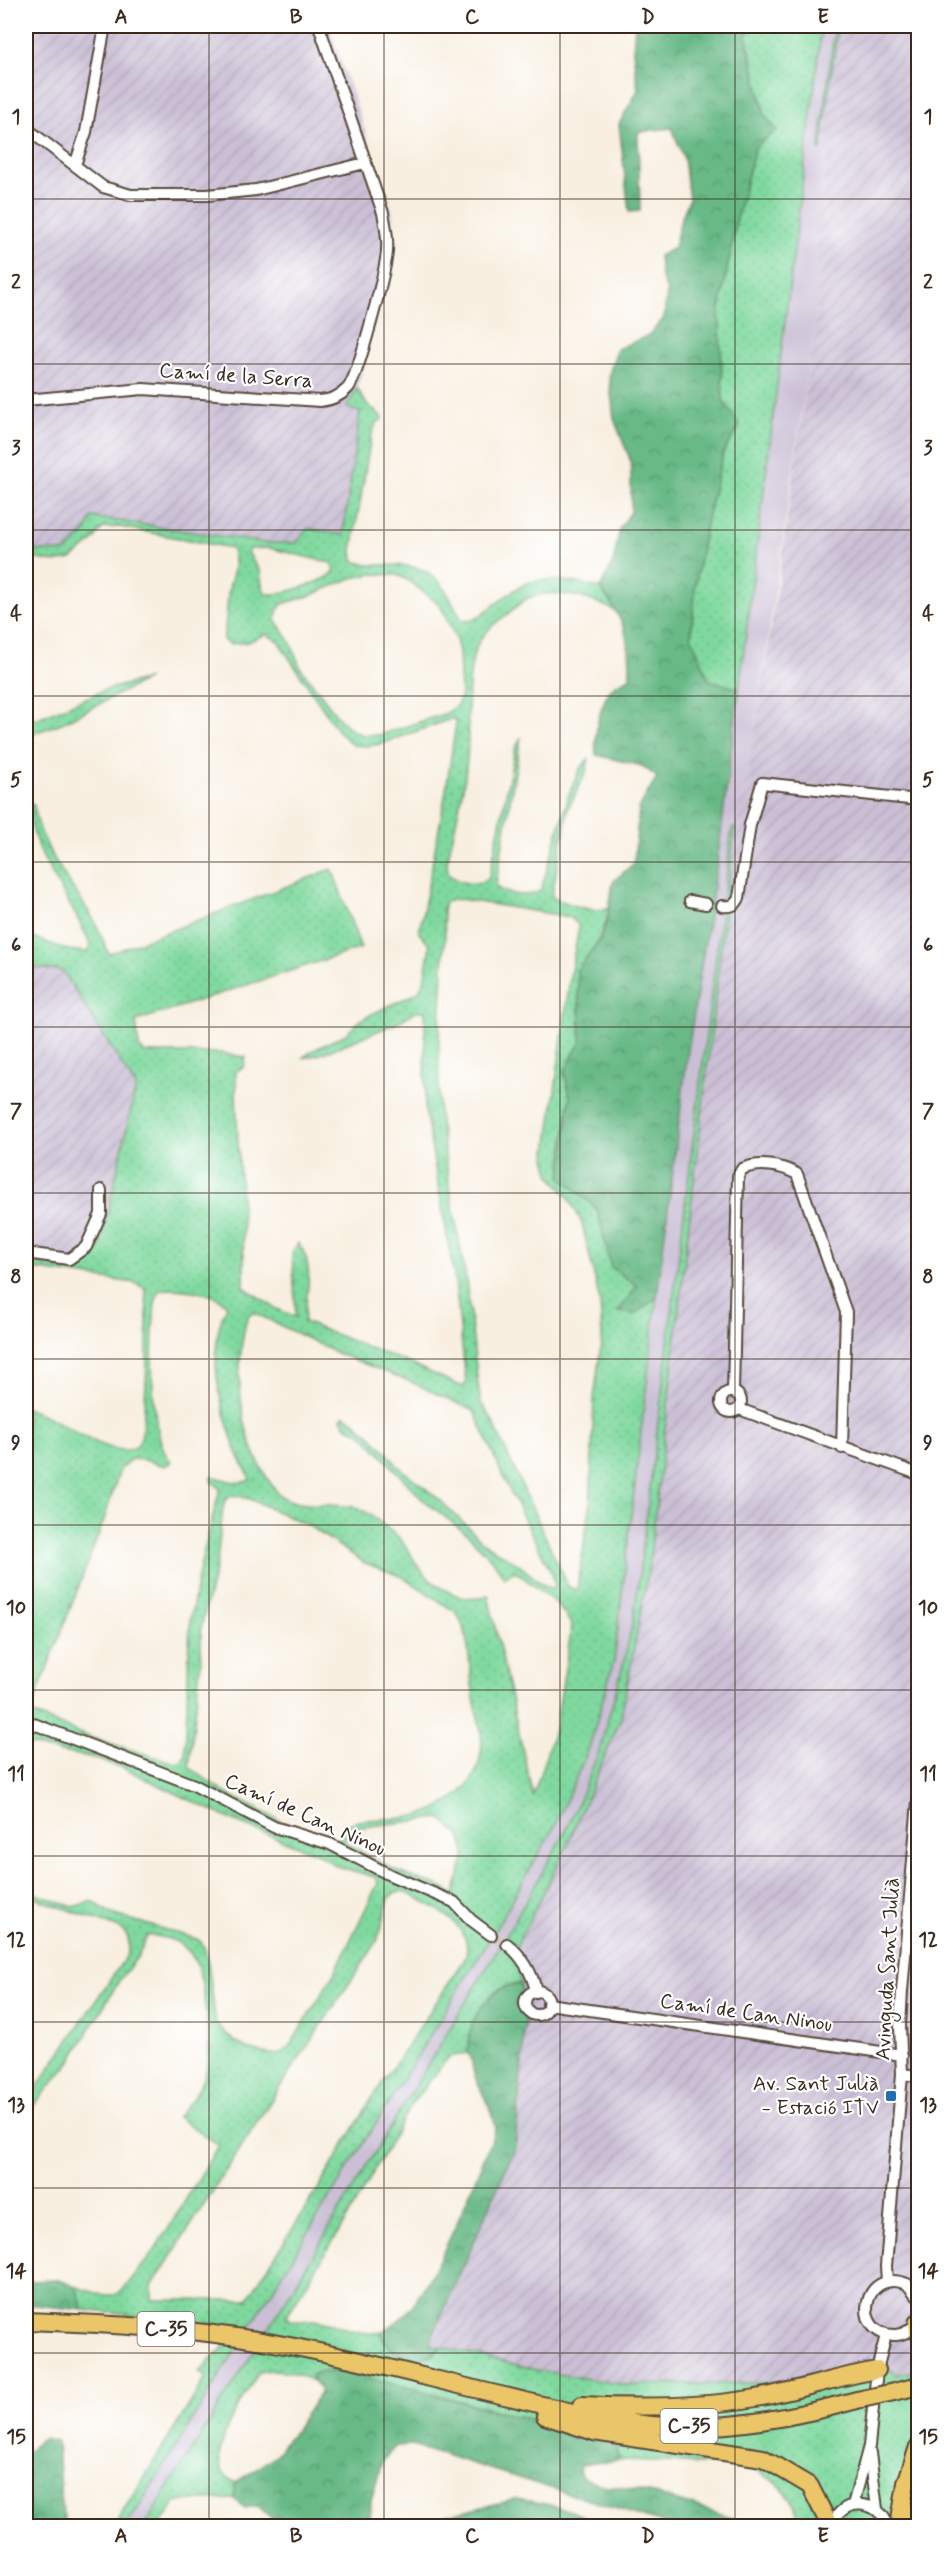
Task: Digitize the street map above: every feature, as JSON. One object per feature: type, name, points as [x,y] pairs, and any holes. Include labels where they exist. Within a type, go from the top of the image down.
[{"type":"highway","points":[[26,2313],[110,2324]]},
{"type":"highway","name":"C-35","points":[[26,2321],[110,2324],[222,2334],[278,2343],[355,2359],[537,2405],[615,2420],[665,2426],[752,2423],[810,2412],[918,2386]]},
{"type":"highway","points":[[26,2330],[110,2324]]},
{"type":"highway","points":[[520,2400],[596,2406],[683,2406],[758,2398],[877,2370]]},
{"type":"highway","points":[[501,2395],[536,2413],[594,2432],[763,2458],[810,2486],[831,2526]]},
{"type":"highway","points":[[899,2526],[906,2483],[918,2447]]},
{"type":"highway","points":[[905,2526],[912,2483],[910,2473]]},
{"type":"highway","points":[[797,2477],[813,2502],[820,2526]]},
{"type":"street","points":[[75,165],[86,132],[105,26]]},
{"type":"street","name":"Camí de la Serra","points":[[26,400],[143,389],[320,401],[331,400],[340,395],[354,380],[386,260],[386,225],[319,26]]},
{"type":"street","points":[[26,128],[103,187],[116,192],[163,196],[207,195],[256,190],[365,163]]},
{"type":"street","points":[[722,906],[730,907],[736,904],[739,898],[750,825],[762,783],[918,800]]},
{"type":"street","points":[[690,901],[706,904]]},
{"type":"street","points":[[733,1392],[738,1176],[742,1169],[750,1165],[778,1167],[797,1174],[846,1312],[842,1448]]},
{"type":"street","points":[[26,1253],[69,1259],[86,1247],[100,1214],[100,1190]]},
{"type":"street","points":[[733,1392],[740,1398],[739,1408]]},
{"type":"street","points":[[733,1392],[723,1395],[721,1406],[729,1412],[739,1408],[842,1448],[918,1474]]},
{"type":"street","name":"Camí de Can Ninou","points":[[26,1722],[194,1785],[274,1827],[330,1844],[390,1875],[454,1902],[471,1920],[491,1935]]},
{"type":"street","name":"Avinguda Sant Julià","points":[[887,2282],[886,2266],[902,2074],[900,2026],[918,1801]]},
{"type":"street","points":[[507,1944],[519,1955],[536,1992]]},
{"type":"street","points":[[536,1992],[545,1995],[548,2004],[545,2011],[539,2015],[528,2012],[525,2001],[529,1995],[536,1992]]},
{"type":"street","name":"Camí de Can Ninou","points":[[548,2004],[902,2055]]},
{"type":"street","points":[[902,2074],[918,2076]]},
{"type":"street","points":[[918,2297],[907,2284],[887,2282],[874,2290],[867,2304],[869,2319],[879,2331],[886,2335],[900,2335],[918,2326]]},
{"type":"street","points":[[853,2505],[869,2446],[877,2370],[886,2335]]},
{"type":"street","points":[[869,2446],[877,2509]]},
{"type":"street","points":[[831,2526],[838,2513],[853,2505],[861,2504],[877,2509],[884,2516],[888,2526]]},
{"type":"shaded area","points":[[26,26],[329,26],[392,210],[395,248],[357,388],[347,408],[360,412],[343,535],[308,528],[296,543],[266,543],[92,517],[85,533],[65,552],[26,550]]},
{"type":"shaded area","points":[[822,26],[835,26],[819,149],[828,151],[816,228],[818,303],[751,751],[735,828],[732,828],[634,1616],[599,1753],[567,1828],[504,1939],[273,2321],[144,2526],[127,2526],[494,1932],[556,1824],[589,1748],[614,1662],[687,1057],[717,864]]},
{"type":"shaded area","points":[[838,26],[918,26],[918,2370],[896,2375],[769,2383],[625,2385],[541,2371],[429,2344],[515,2148],[515,1949],[566,1848],[621,1718],[649,1567],[735,828],[751,751],[777,587],[818,303],[816,228],[828,152],[821,150]]},
{"type":"shaded area","points":[[26,967],[63,970],[136,1087],[100,1248],[67,1270],[26,1261]]},
{"type":"green space","points":[[635,26],[754,26],[746,35],[765,116],[777,130],[755,147],[737,217],[719,313],[723,401],[740,425],[723,453],[707,518],[695,587],[691,636],[709,680],[739,689],[717,864],[687,1057],[657,1297],[635,1314],[618,1312],[637,1286],[611,1267],[597,1209],[561,1177],[570,1096],[564,1072],[581,1041],[577,970],[600,940],[607,921],[613,882],[634,863],[639,808],[657,777],[642,766],[596,755],[598,720],[604,701],[613,687],[630,678],[629,651],[624,630],[615,610],[600,588],[613,562],[620,528],[631,512],[631,462],[614,419],[609,375],[617,349],[649,335],[664,318],[667,291],[661,277],[659,256],[674,248],[681,219],[689,200],[684,159],[672,128],[638,132],[640,211],[629,212],[619,124],[638,90],[633,51]]},
{"type":"green space","points":[[754,26],[822,26],[739,689],[709,680],[691,636],[695,587],[707,518],[723,453],[740,425],[723,401],[719,313],[737,217],[765,116],[746,34]]},
{"type":"green space","points":[[835,26],[838,26],[821,150],[819,150]]},
{"type":"green space","points":[[357,388],[366,403],[383,418],[376,424],[371,437],[352,550],[353,560],[365,564],[402,566],[426,571],[441,584],[462,620],[466,621],[475,619],[525,584],[542,580],[573,582],[600,588],[619,613],[576,596],[542,594],[521,603],[495,623],[482,637],[476,648],[471,667],[466,772],[447,863],[448,873],[462,882],[479,883],[489,878],[515,749],[521,737],[496,884],[497,888],[519,895],[541,890],[569,794],[580,769],[589,758],[586,773],[568,809],[552,894],[553,898],[581,907],[596,910],[609,907],[602,933],[577,970],[581,1041],[564,1072],[570,1096],[561,1177],[597,1209],[611,1267],[637,1286],[618,1312],[635,1314],[657,1297],[614,1661],[589,1748],[556,1824],[494,1932],[127,2526],[114,2526],[206,2378],[199,2371],[222,2349],[233,2326],[83,2310],[76,2287],[106,2295],[122,2291],[155,2250],[219,2145],[177,2117],[197,2092],[207,2068],[208,2045],[204,1993],[199,1970],[188,1951],[169,1939],[147,1936],[138,1956],[119,1981],[70,2062],[26,2115],[26,2103],[127,1955],[129,1946],[127,1935],[117,1927],[26,1895],[26,1890],[73,1907],[92,1901],[112,1914],[197,1939],[202,1943],[207,1954],[216,2023],[236,2043],[257,2052],[279,2055],[288,2049],[334,1974],[378,1883],[375,1877],[336,1866],[318,1854],[236,1822],[123,1768],[91,1757],[44,1749],[26,1743],[26,1408],[98,1443],[122,1450],[133,1449],[139,1443],[143,1429],[147,1349],[146,1289],[135,1283],[26,1268],[26,1261],[67,1270],[100,1248],[136,1087],[63,971],[26,967],[26,935],[68,950],[87,952],[90,945],[74,911],[43,858],[31,822],[30,804],[34,805],[48,848],[92,917],[109,954],[332,869],[361,948],[136,1021],[139,1047],[145,1053],[221,1053],[246,1057],[244,1067],[236,1071],[244,1287],[277,1309],[296,1317],[292,1253],[298,1243],[304,1252],[308,1271],[304,1322],[463,1387],[466,1383],[455,1281],[425,1111],[425,1011],[416,1011],[395,1024],[321,1054],[302,1058],[346,1034],[362,1019],[418,992],[424,981],[430,945],[419,933],[445,797],[456,723],[455,719],[451,719],[384,743],[370,746],[353,745],[337,730],[278,641],[266,634],[248,642],[230,644],[223,640],[234,566],[231,548],[120,527],[103,528],[91,543],[71,559],[55,562],[26,557],[26,550],[66,552],[85,533],[92,517],[266,543],[296,543],[308,528],[343,535],[360,412],[347,408]],"holes":[[[269,548],[331,563],[335,571],[303,587],[281,593],[266,594],[260,572],[248,552],[250,549]],[[372,574],[397,575],[406,579],[440,605],[455,636],[459,652],[461,696],[457,705],[447,713],[379,735],[364,735],[355,732],[341,721],[300,667],[290,641],[276,621],[277,611],[282,604],[309,596],[352,578]],[[459,899],[570,917],[579,926],[546,1158],[551,1177],[567,1195],[582,1223],[600,1302],[602,1337],[594,1398],[590,1506],[575,1590],[568,1586],[491,1418],[481,1403],[466,1278],[439,1114],[439,1043],[445,934],[443,910],[445,902]],[[172,1289],[194,1291],[216,1297],[227,1306],[220,1322],[217,1340],[217,1378],[230,1433],[250,1480],[236,1482],[211,1476],[211,1480],[220,1489],[200,1567],[190,1621],[185,1756],[179,1764],[92,1738],[30,1713],[103,1523],[120,1469],[131,1459],[165,1466],[171,1462],[158,1431],[155,1410],[152,1362],[155,1303],[159,1290]],[[255,1313],[339,1354],[411,1382],[474,1411],[505,1481],[553,1576],[555,1585],[553,1589],[542,1584],[518,1564],[485,1544],[440,1500],[398,1466],[356,1422],[344,1415],[341,1419],[346,1426],[362,1434],[422,1499],[468,1535],[495,1563],[504,1578],[515,1571],[557,1604],[572,1625],[556,1724],[533,1796],[488,1595],[469,1598],[450,1592],[432,1581],[418,1566],[398,1536],[369,1514],[351,1507],[293,1502],[277,1492],[264,1473],[254,1452],[242,1408],[240,1363],[247,1318],[250,1314]],[[233,1495],[250,1499],[309,1526],[365,1563],[403,1577],[457,1613],[465,1633],[482,1746],[471,1780],[453,1799],[429,1812],[396,1819],[352,1823],[345,1828],[337,1840],[291,1826],[225,1793],[189,1767],[201,1660],[201,1628],[217,1562],[225,1500]],[[440,1818],[460,1835],[465,1854],[454,1895],[436,1885],[390,1868],[343,1841],[354,1828]],[[403,1891],[449,1918],[459,1927],[465,1938],[467,1949],[463,1962],[371,2100],[318,2189],[247,2300],[152,2300],[152,2286],[266,2108],[377,1942],[389,1898],[395,1892]]]},
{"type":"green space","points":[[148,679],[62,723],[31,734],[26,742],[26,723],[105,690]]},
{"type":"green space","points":[[732,828],[735,828],[649,1567],[621,1718],[566,1848],[515,1949],[521,1984],[509,1985],[489,1998],[475,2018],[468,2042],[468,2053],[449,2057],[413,2102],[348,2217],[286,2317],[294,2321],[321,2321],[364,2333],[382,2332],[387,2345],[408,2357],[423,2358],[432,2355],[442,2347],[541,2371],[625,2385],[769,2383],[797,2380],[870,2364],[887,2366],[896,2375],[918,2370],[918,2526],[798,2526],[794,2506],[784,2490],[768,2477],[744,2466],[616,2460],[619,2457],[615,2442],[412,2388],[320,2372],[313,2374],[311,2377],[313,2381],[294,2373],[266,2370],[259,2372],[238,2407],[220,2448],[219,2460],[222,2471],[236,2483],[234,2499],[190,2500],[176,2503],[160,2526],[144,2526],[273,2321],[504,1939],[567,1829],[599,1752],[634,1616]]},
{"type":"green space","points":[[521,1984],[526,2014],[515,2148],[429,2344],[442,2347],[425,2358],[405,2356],[387,2344],[382,2332],[407,2313],[425,2286],[459,2219],[496,2128],[468,2053],[471,2030],[481,2007],[489,1998],[509,1985]]},
{"type":"green space","points":[[59,2280],[76,2287],[83,2310],[26,2304],[26,2281]]},
{"type":"green space","points":[[320,2372],[348,2372],[615,2442],[619,2457],[616,2460],[581,2465],[579,2473],[584,2478],[596,2483],[648,2492],[758,2526],[672,2526],[413,2445],[396,2446],[382,2461],[371,2501],[370,2526],[280,2526],[258,2506],[246,2508],[234,2499],[236,2483],[273,2457],[291,2436],[320,2393],[320,2388],[311,2377]]},
{"type":"green space","points":[[43,2438],[57,2441],[61,2506],[67,2526],[26,2526],[26,2452]]},
{"type":"green space","points":[[516,2499],[561,2508],[603,2526],[544,2526],[538,2523],[529,2526],[484,2524],[437,2526],[445,2516]]},
{"type":"tunnel","points":[[491,1935],[507,1944]]},
{"type":"place","name":"Av. Sant Julià - Estació ITV","points":[[891,2096]]}]
